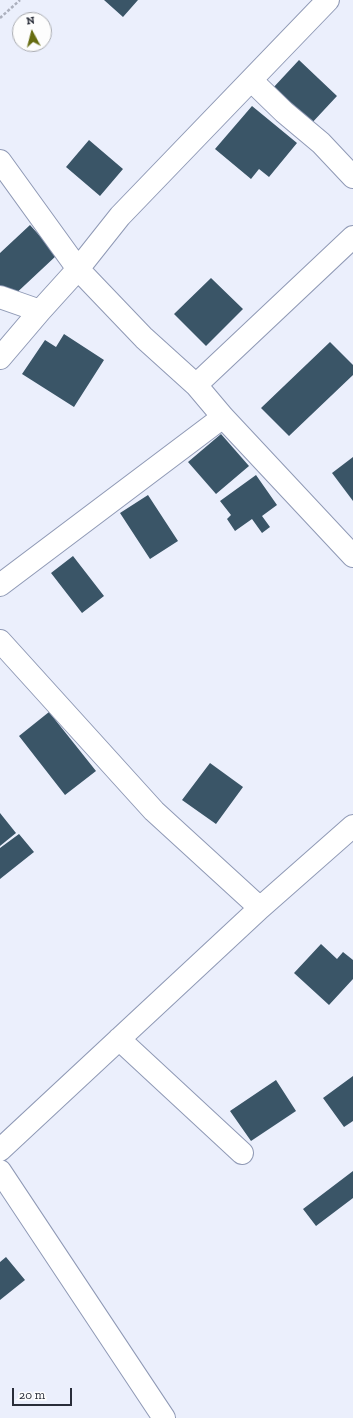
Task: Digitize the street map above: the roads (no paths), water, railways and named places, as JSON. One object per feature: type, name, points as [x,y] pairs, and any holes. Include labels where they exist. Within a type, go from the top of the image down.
[{"type":"street","points":[[0,358],[78,269],[120,216],[252,81],[328,0]]},
{"type":"street","points":[[252,81],[284,112],[321,143],[353,177]]},
{"type":"street","points":[[0,161],[78,269],[144,338],[196,385],[353,556]]},
{"type":"street","points":[[196,385],[353,237]]},
{"type":"street","points":[[0,297],[40,311]]},
{"type":"street","points":[[0,585],[224,417]]},
{"type":"street","points":[[0,641],[154,811],[260,908]]},
{"type":"street","points":[[0,1150],[260,908],[353,826]]},
{"type":"street","points":[[119,1039],[242,1153]]},
{"type":"street","points":[[0,1171],[164,1418]]}]
